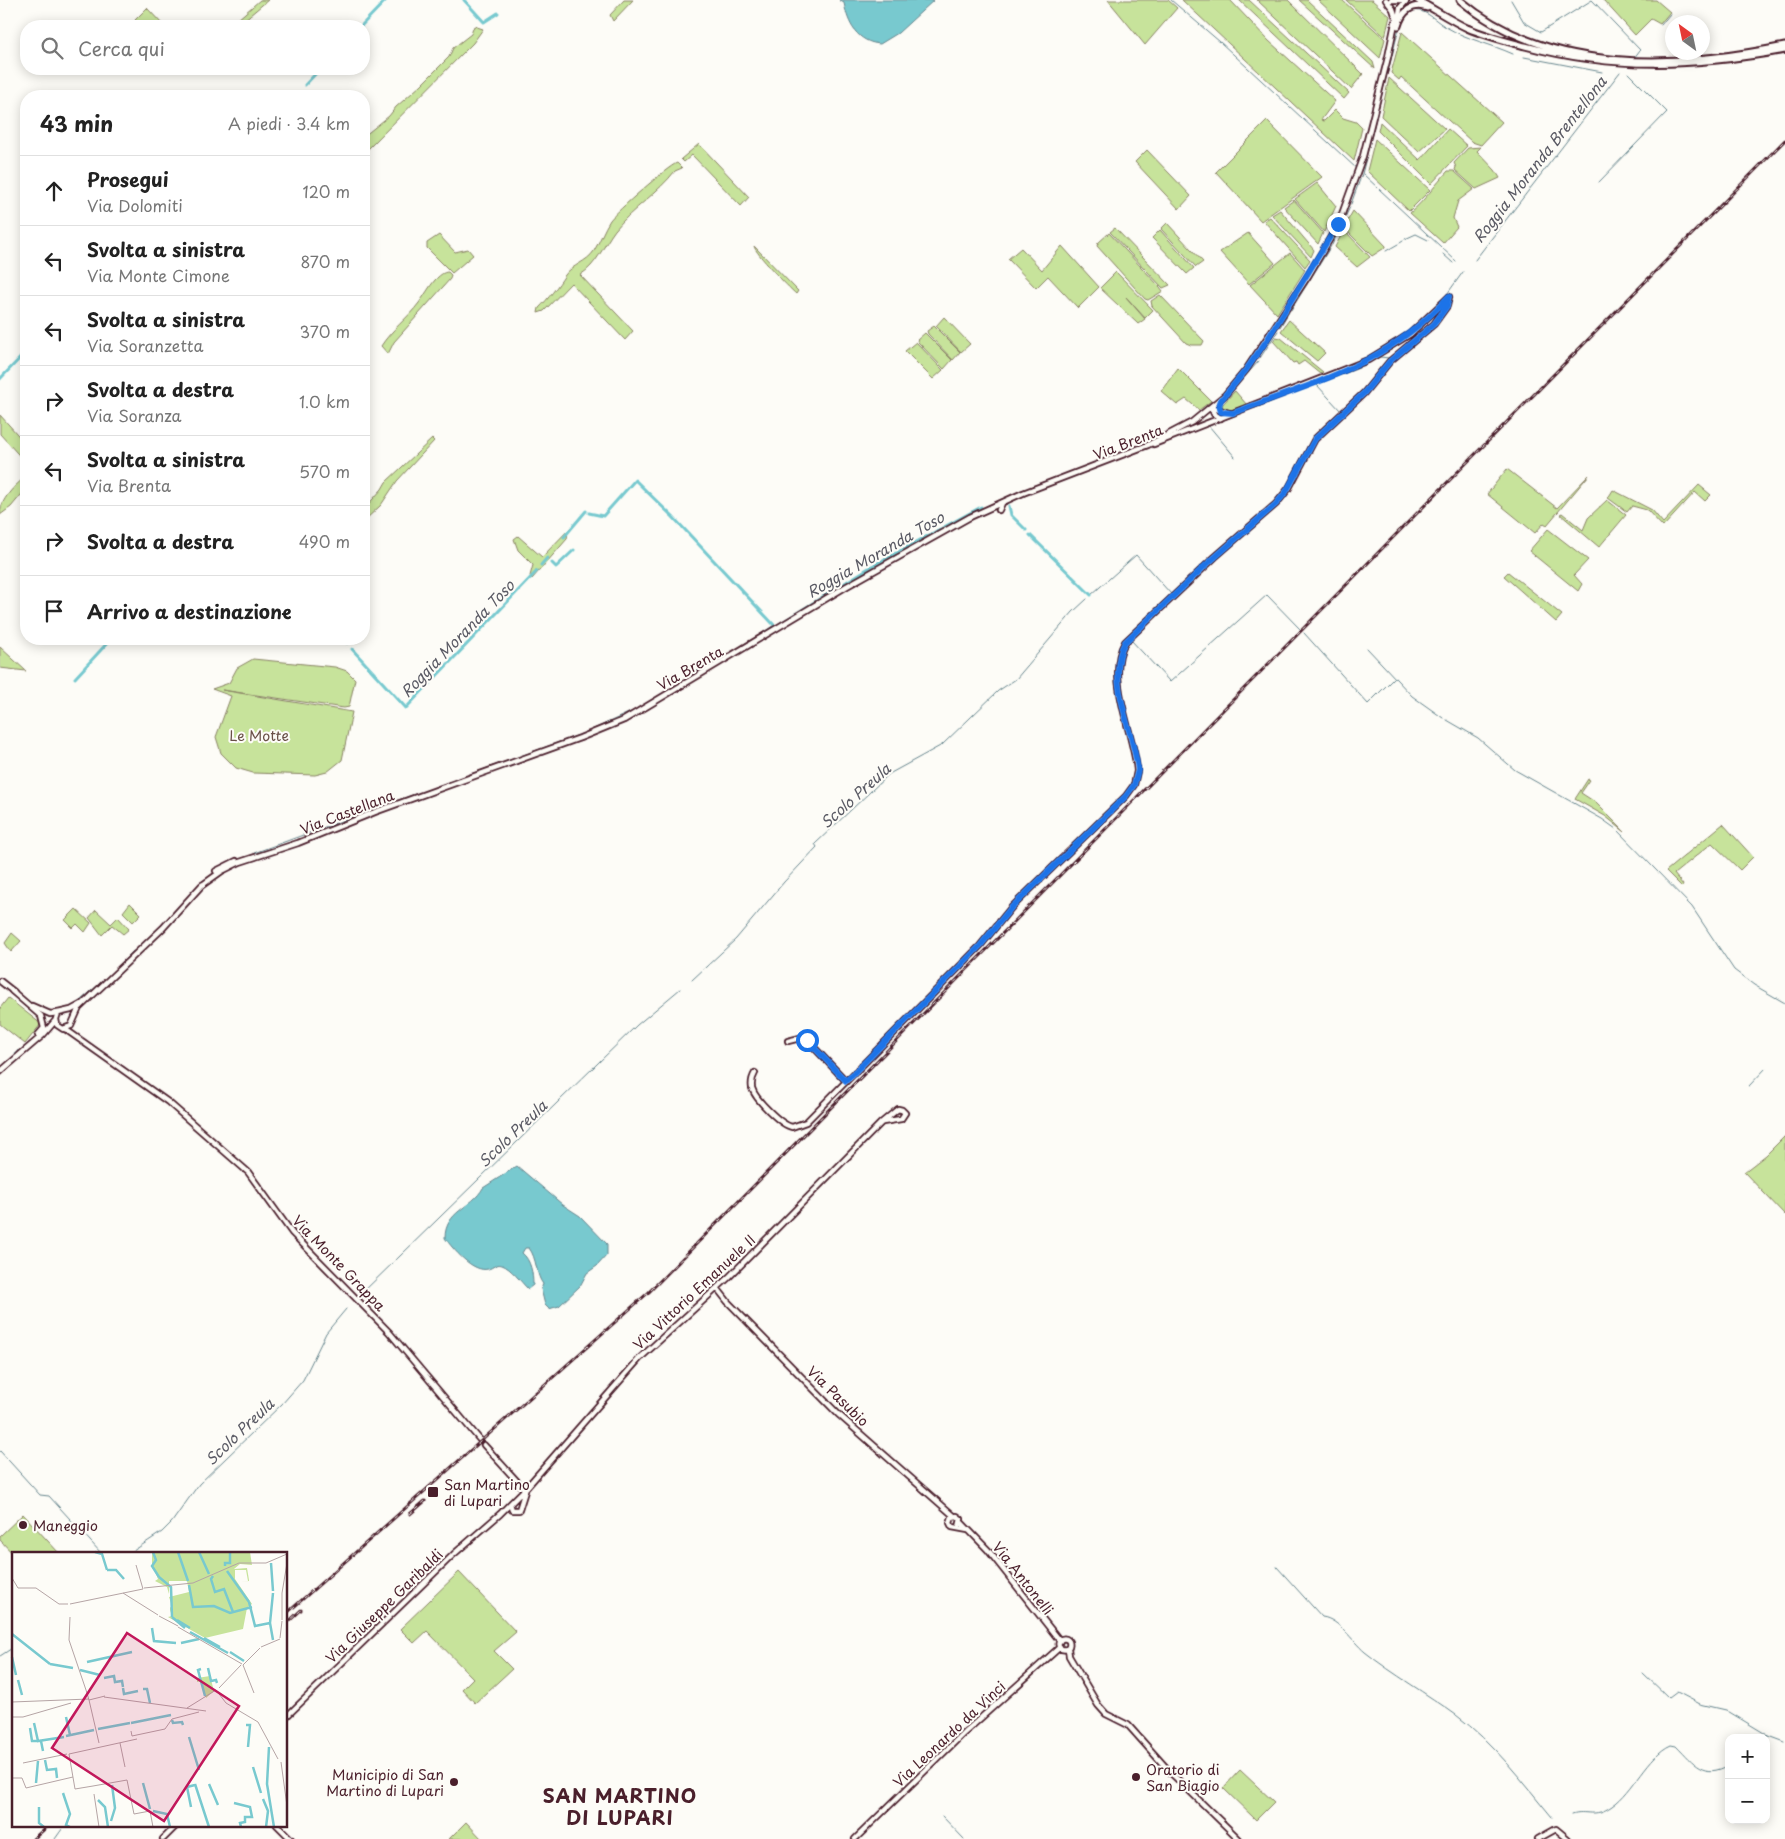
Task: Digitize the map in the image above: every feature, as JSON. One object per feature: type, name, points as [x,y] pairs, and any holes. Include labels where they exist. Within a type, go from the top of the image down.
[{"type":"highway","points":[[1417,0],[1468,28]]},
{"type":"highway","points":[[1460,0],[1488,21],[1531,42],[1614,61]]},
{"type":"highway","points":[[1398,26],[1405,11],[1419,6],[1468,28],[1552,53],[1658,65],[1785,50]]},
{"type":"highway","points":[[1721,59],[1785,46]]},
{"type":"main road","points":[[1221,412],[1219,405],[1225,395],[1246,370],[1267,340],[1338,224],[1360,165],[1388,57],[1396,18],[1393,9],[1386,0]]},
{"type":"main road","points":[[1391,0],[1405,0]]},
{"type":"main road","points":[[1388,57],[1398,26],[1400,8],[1405,0]]},
{"type":"main road","name":"Via Brenta","points":[[846,1081],[980,946],[1011,908],[1126,796],[1134,785],[1138,770],[1117,665],[1120,652],[1129,637],[1276,504],[1286,492],[1315,439],[1364,393],[1390,361],[1434,324],[1447,306],[1449,296],[1419,327],[1379,355],[1354,367],[1043,486],[997,505],[942,533]]},
{"type":"main road","points":[[1148,446],[1181,429],[1225,395]]},
{"type":"main road","points":[[1211,407],[1214,414],[1221,418]]},
{"type":"main road","name":"Via Brenta","points":[[1211,407],[1221,412],[1233,413]]},
{"type":"main road","name":"Via Brenta","points":[[435,791],[624,720],[847,586],[942,533],[1023,492],[1043,486]]},
{"type":"main road","name":"Via Castellana","points":[[201,886],[221,871],[435,791]]},
{"type":"main road","name":"Via Castellana","points":[[82,1004],[158,933],[219,869],[239,859],[266,853]]},
{"type":"main road","points":[[221,871],[239,859]]},
{"type":"main road","points":[[0,981],[33,1008],[50,1014],[67,1012],[82,1004]]},
{"type":"main road","points":[[12,990],[44,1021],[43,1030],[30,1045]]},
{"type":"main road","points":[[0,1072],[40,1038],[63,1028],[73,1021],[82,1004]]},
{"type":"main road","points":[[67,1012],[73,1021],[79,1039]]},
{"type":"main road","points":[[40,1038],[55,1021],[58,1013]]},
{"type":"main road","name":"Via Monte Grappa","points":[[50,1014],[63,1028],[168,1102],[250,1174],[284,1223],[388,1332],[524,1490]]},
{"type":"main road","points":[[755,1073],[752,1080],[754,1093],[782,1122],[792,1127],[806,1122],[846,1081],[807,1040],[800,1038],[788,1041]]},
{"type":"main road","points":[[883,1122],[904,1118],[903,1111],[898,1109],[894,1113],[897,1119]]},
{"type":"main road","name":"Via Vittorio Emanuele II","points":[[511,1502],[524,1490],[638,1359],[717,1288],[894,1113]]},
{"type":"main road","name":"Via Pasubio","points":[[717,1288],[728,1302],[838,1414],[949,1512],[952,1518],[951,1526],[960,1525],[960,1518],[952,1518]]},
{"type":"main road","name":"Via Vittorio Emanuele II","points":[[521,1506],[524,1490]]},
{"type":"main road","points":[[511,1502],[519,1502],[521,1506],[518,1511],[512,1510],[511,1502]]},
{"type":"main road","name":"Via Giuseppe Garibaldi","points":[[288,1716],[454,1554],[511,1502]]},
{"type":"main road","name":"Via Giuseppe Garibaldi","points":[[500,1514],[512,1510]]},
{"type":"main road","name":"Via Antonelli","points":[[960,1525],[968,1530],[988,1550],[1060,1641]]},
{"type":"main road","points":[[1068,1648],[1064,1650],[1060,1647],[1060,1641],[1068,1640],[1069,1656],[1098,1705],[1106,1714],[1128,1725],[1170,1772],[1239,1839]]},
{"type":"main road","name":"Via Leonardo da Vinci","points":[[855,1839],[964,1733],[1060,1647]]},
{"type":"main road","points":[[163,1839],[176,1826]]},
{"type":"main road","points":[[278,1826],[291,1839]]},
{"type":"main road","points":[[1538,1839],[1550,1830],[1556,1829],[1568,1839]]},
{"type":"green space","points":[[260,0],[268,0],[244,20],[237,20]]},
{"type":"green space","points":[[624,0],[633,0],[613,21],[610,15]]},
{"type":"green space","points":[[1108,0],[1168,0],[1177,8],[1145,45]]},
{"type":"green space","points":[[1182,0],[1230,0],[1269,41],[1335,101],[1321,120],[1324,121],[1335,110],[1343,118],[1356,122],[1362,128],[1354,161]]},
{"type":"green space","points":[[1239,0],[1249,0],[1349,93],[1344,99]]},
{"type":"green space","points":[[1257,0],[1288,0],[1363,74],[1351,89]]},
{"type":"green space","points":[[1299,0],[1307,0],[1373,62],[1375,69]]},
{"type":"green space","points":[[1318,0],[1342,0],[1385,39],[1380,58]]},
{"type":"green space","points":[[1346,0],[1372,0],[1390,16],[1385,37]]},
{"type":"green space","points":[[1603,0],[1656,0],[1670,12],[1665,15],[1660,24],[1651,19],[1635,35]]},
{"type":"green space","points":[[147,8],[158,20],[135,20]]},
{"type":"green space","points":[[474,26],[483,29],[473,43],[370,147],[370,131],[389,116],[396,107],[449,57],[453,48],[471,34]]},
{"type":"green space","points":[[1402,32],[1502,122],[1481,145],[1472,142],[1401,77],[1399,80],[1391,73]]},
{"type":"green space","points":[[1389,78],[1445,129],[1419,152],[1381,116]]},
{"type":"green space","points":[[1267,121],[1322,177],[1261,221],[1216,172]]},
{"type":"green space","points":[[1380,122],[1420,160],[1448,129],[1467,146],[1431,184],[1378,131]]},
{"type":"green space","points":[[1375,139],[1430,190],[1409,211],[1367,171]]},
{"type":"green space","points":[[699,144],[749,197],[741,206],[692,155],[684,162],[681,159]]},
{"type":"green space","points":[[1481,147],[1477,151],[1500,178],[1476,189],[1455,170],[1454,163],[1468,148]]},
{"type":"green space","points":[[1147,150],[1191,196],[1179,209],[1135,162]]},
{"type":"green space","points":[[677,163],[682,168],[675,171],[622,222],[595,261],[580,275],[633,331],[625,340],[571,283],[544,311],[538,313],[539,308],[568,272],[591,255],[614,215],[653,180]]},
{"type":"green space","points":[[1448,171],[1454,171],[1474,189],[1458,201],[1453,218],[1457,227],[1443,243],[1410,213]]},
{"type":"green space","points":[[1317,183],[1336,206],[1324,232],[1295,199]]},
{"type":"green space","points":[[1294,200],[1323,233],[1318,244],[1284,207]]},
{"type":"green space","points":[[1280,210],[1314,250],[1311,257],[1272,215]]},
{"type":"green space","points":[[1353,211],[1386,246],[1372,256],[1344,227]]},
{"type":"green space","points":[[1270,217],[1310,260],[1305,267],[1264,221]]},
{"type":"green space","points":[[1167,223],[1203,262],[1196,267],[1161,229]]},
{"type":"green space","points":[[1115,228],[1170,285],[1163,288],[1110,232]]},
{"type":"green space","points":[[1160,230],[1194,268],[1187,274],[1152,238]]},
{"type":"green space","points":[[1344,230],[1370,257],[1357,267],[1335,247]]},
{"type":"green space","points":[[1109,233],[1163,291],[1148,300],[1145,299],[1097,246]]},
{"type":"green space","points":[[1248,233],[1275,263],[1249,284],[1220,252]]},
{"type":"green space","points":[[439,235],[455,252],[468,249],[473,255],[452,273],[427,248],[427,243]]},
{"type":"green space","points":[[754,246],[798,291],[796,294],[779,278]]},
{"type":"green space","points":[[1062,246],[1099,287],[1078,308],[1048,276],[1036,288],[1008,259],[1021,248],[1042,270]]},
{"type":"green space","points":[[1290,253],[1305,270],[1277,314],[1250,285]]},
{"type":"green space","points":[[448,272],[451,275],[450,279],[394,342],[388,354],[381,346],[385,340],[415,308],[435,280],[443,273]]},
{"type":"green space","points":[[1116,272],[1153,310],[1145,318],[1126,297],[1145,319],[1138,324],[1100,288]]},
{"type":"green space","points":[[1160,295],[1204,341],[1202,345],[1186,343],[1152,306],[1151,301]]},
{"type":"green space","points":[[944,317],[970,344],[961,352],[936,326]]},
{"type":"green space","points":[[1289,320],[1325,353],[1317,361],[1281,331]]},
{"type":"green space","points":[[934,326],[960,352],[953,360],[928,334],[927,331]]},
{"type":"green space","points":[[925,333],[952,360],[944,369],[918,342],[917,340]]},
{"type":"green space","points":[[1276,337],[1281,338],[1323,372],[1320,374],[1304,361],[1298,365],[1296,362],[1293,363],[1273,341]]},
{"type":"green space","points":[[916,342],[943,370],[933,379],[905,351]]},
{"type":"green space","points":[[1178,368],[1211,401],[1199,410],[1186,399],[1177,405],[1161,391]]},
{"type":"green space","points":[[1235,391],[1247,405],[1228,411],[1223,409],[1222,405]]},
{"type":"green space","points":[[0,415],[20,437],[20,456],[0,434]]},
{"type":"green space","points":[[432,439],[434,441],[397,481],[381,505],[370,515],[370,502],[386,482]]},
{"type":"green space","points":[[1507,469],[1557,508],[1589,475],[1547,525],[1544,523],[1535,533],[1487,494]]},
{"type":"green space","points":[[20,482],[20,496],[11,507],[0,515],[5,498]]},
{"type":"green space","points":[[1699,485],[1711,495],[1705,501],[1695,492],[1663,527],[1647,510],[1632,506],[1627,512],[1608,498],[1613,490],[1652,510],[1663,523]]},
{"type":"green space","points":[[1607,500],[1626,515],[1599,547],[1560,514],[1562,513],[1583,530],[1588,518]]},
{"type":"green space","points":[[575,523],[568,531],[567,539],[532,579],[530,576],[533,565],[518,550],[514,539],[518,536],[542,557]]},
{"type":"green space","points":[[1548,529],[1588,560],[1574,575],[1582,584],[1578,591],[1529,551]]},
{"type":"green space","points":[[1508,572],[1562,615],[1556,622],[1504,576]]},
{"type":"green space","points":[[0,647],[26,671],[0,668]]},
{"type":"green space","name":"Le Motte","points":[[253,659],[335,667],[347,671],[355,679],[349,707],[344,708],[222,690],[352,712],[342,760],[327,772],[315,775],[253,773],[236,768],[221,753],[216,737],[231,696],[212,689],[229,683],[237,668]]},
{"type":"green space","points":[[1588,779],[1590,780],[1581,793],[1595,802],[1625,832],[1605,816],[1575,799]]},
{"type":"green space","points":[[1723,824],[1753,857],[1740,870],[1712,843],[1674,874],[1683,885],[1682,887],[1666,871]]},
{"type":"green space","points":[[130,903],[141,914],[133,922],[123,912]]},
{"type":"green space","points":[[76,909],[91,923],[85,932],[77,924],[73,928],[65,920]]},
{"type":"green space","points":[[96,910],[111,924],[118,917],[129,929],[123,934],[112,925],[102,935],[89,918]]},
{"type":"green space","points":[[12,933],[21,941],[11,952],[5,943]]},
{"type":"green space","points":[[8,998],[41,1024],[25,1044],[0,1024],[0,1008]]},
{"type":"green space","points":[[1785,1136],[1785,1215],[1744,1172],[1766,1155]]},
{"type":"green space","name":"Maneggio","points":[[23,1514],[58,1552],[12,1553],[0,1540],[0,1536]]},
{"type":"green space","points":[[459,1572],[516,1632],[494,1651],[512,1669],[475,1703],[462,1689],[473,1678],[427,1631],[414,1643],[400,1629]]},
{"type":"green space","points":[[1240,1770],[1274,1802],[1256,1820],[1223,1788]]},
{"type":"green space","points":[[466,1822],[482,1839],[449,1839]]},
{"type":"water","points":[[839,0],[934,0],[898,33],[880,44],[865,40],[855,31],[848,18],[844,3]]},
{"type":"water","points":[[517,1166],[563,1205],[580,1216],[607,1244],[607,1255],[587,1273],[580,1286],[559,1306],[549,1309],[545,1305],[541,1289],[543,1284],[529,1248],[525,1248],[522,1253],[528,1259],[532,1272],[533,1285],[528,1289],[512,1272],[502,1265],[482,1269],[470,1264],[458,1254],[445,1238],[446,1229],[454,1216],[478,1195],[483,1188]]},
{"type":"waterway","name":"Roggia Moranda Brentellona","points":[[367,20],[386,0]]},
{"type":"waterway","name":"Roggia Moranda Brentellona","points":[[464,0],[484,22],[498,13]]},
{"type":"waterway","points":[[1171,0],[1220,42],[1357,169]]},
{"type":"waterway","points":[[1511,0],[1524,22],[1541,32],[1592,0],[1640,50],[1634,58]]},
{"type":"waterway","points":[[1412,11],[1422,11],[1454,31],[1513,54]]},
{"type":"waterway","points":[[1661,25],[1670,14]]},
{"type":"waterway","points":[[1388,72],[1399,28]]},
{"type":"waterway","points":[[1524,57],[1602,72]]},
{"type":"waterway","name":"Roggia Moranda Brentellona","points":[[1475,260],[1620,72]]},
{"type":"waterway","points":[[1599,182],[1667,112],[1628,73]]},
{"type":"waterway","points":[[1351,204],[1362,174],[1387,74]]},
{"type":"waterway","name":"Roggia Moranda Brentellona","points":[[305,85],[314,75]]},
{"type":"waterway","points":[[1363,174],[1456,261]]},
{"type":"waterway","points":[[1332,245],[1350,207]]},
{"type":"waterway","points":[[1405,239],[1416,234],[1428,240]]},
{"type":"waterway","points":[[1386,251],[1398,244]]},
{"type":"waterway","points":[[1291,310],[1331,246]]},
{"type":"waterway","points":[[1443,254],[1453,263]]},
{"type":"waterway","name":"Roggia Moranda Brentellona","points":[[1442,301],[1463,272]]},
{"type":"waterway","points":[[1280,327],[1289,312]]},
{"type":"waterway","points":[[1260,358],[1278,331]]},
{"type":"waterway","name":"Roggia Moranda Brentellona","points":[[1358,396],[1388,359],[1406,345]]},
{"type":"waterway","points":[[1363,360],[1369,357]]},
{"type":"waterway","points":[[1363,366],[1380,357],[1389,358]]},
{"type":"waterway","name":"Roggia Moranda Brentellona","points":[[0,379],[20,358]]},
{"type":"waterway","points":[[1222,408],[1222,402],[1259,361]]},
{"type":"waterway","points":[[1294,393],[1359,368]]},
{"type":"waterway","points":[[1317,385],[1341,411]]},
{"type":"waterway","points":[[1277,399],[1290,394]]},
{"type":"waterway","name":"Roggia Moranda Brentellona","points":[[1325,426],[1353,400]]},
{"type":"waterway","points":[[1255,408],[1273,401]]},
{"type":"waterway","points":[[1234,416],[1209,426],[1235,457]]},
{"type":"waterway","points":[[1298,465],[1312,439],[1322,429]]},
{"type":"waterway","points":[[1284,491],[1293,474]]},
{"type":"waterway","name":"Roggia Moranda Toso","points":[[589,513],[603,516],[635,480],[673,517],[774,625]]},
{"type":"waterway","name":"Roggia Moranda Toso","points":[[1009,506],[1011,515],[1026,530]]},
{"type":"waterway","name":"Roggia Moranda Toso","points":[[781,623],[872,566],[981,507]]},
{"type":"waterway","name":"Roggia Moranda Toso","points":[[564,537],[586,511]]},
{"type":"waterway","name":"Roggia Moranda Toso","points":[[1030,535],[1091,595]]},
{"type":"waterway","name":"Roggia Moranda Toso","points":[[552,563],[556,567],[574,550]]},
{"type":"waterway","points":[[1091,595],[1136,555],[1171,594]]},
{"type":"waterway","name":"Roggia Moranda Toso","points":[[541,565],[547,558]]},
{"type":"waterway","name":"Roggia Moranda Toso","points":[[352,649],[406,708],[537,571]]},
{"type":"waterway","points":[[1131,640],[1170,682],[1267,595],[1300,629]]},
{"type":"waterway","name":"Scolo Preula","points":[[692,980],[736,939],[784,882],[817,847],[815,844],[889,774],[942,745],[998,691],[1016,679],[1073,612],[1087,599]]},
{"type":"waterway","points":[[752,640],[774,625]]},
{"type":"waterway","points":[[1304,633],[1368,704],[1394,678]]},
{"type":"waterway","name":"Roggia Moranda Toso","points":[[75,678],[105,645]]},
{"type":"waterway","points":[[693,673],[740,648]]},
{"type":"waterway","points":[[1367,648],[1412,696],[1443,718]]},
{"type":"waterway","points":[[435,787],[587,732],[635,710]]},
{"type":"waterway","points":[[1447,720],[1478,738],[1515,770],[1602,819],[1616,829],[1692,907],[1734,970],[1754,985],[1785,1003]]},
{"type":"waterway","points":[[254,853],[415,794]]},
{"type":"waterway","points":[[73,1007],[113,972],[133,951]]},
{"type":"waterway","name":"Scolo Preula","points":[[360,1295],[637,1025],[680,989]]},
{"type":"waterway","points":[[15,1053],[19,1050]]},
{"type":"waterway","points":[[1749,1086],[1767,1067]]},
{"type":"waterway","name":"Scolo Preula","points":[[132,1552],[162,1532],[172,1522],[199,1484],[282,1404],[303,1380],[326,1333],[346,1309]]},
{"type":"waterway","points":[[0,1451],[40,1495],[49,1496],[100,1552]]},
{"type":"waterway","points":[[1277,1567],[1322,1617],[1334,1622],[1365,1652],[1456,1715],[1483,1737],[1552,1817]]},
{"type":"waterway","name":"Scolo Preula","points":[[0,1656],[12,1648]]},
{"type":"waterway","points":[[1643,1673],[1669,1698],[1677,1692],[1700,1704],[1726,1710],[1766,1734]]},
{"type":"waterway","points":[[1770,1736],[1785,1742]]},
{"type":"waterway","points":[[1572,1814],[1595,1813],[1612,1806],[1627,1792],[1655,1757],[1671,1745],[1676,1746],[1699,1768],[1712,1771],[1725,1767]]},
{"type":"waterway","points":[[942,1816],[964,1839]]},
{"type":"waterway","points":[[55,1839],[64,1826]]},
{"type":"railway","points":[[288,1612],[649,1292],[1785,140]]},
{"type":"railway","points":[[410,1514],[425,1501]]},
{"type":"railway","points":[[288,1622],[301,1610]]},
{"type":"railway","points":[[33,1839],[48,1826]]},
{"type":"place","name":"San Martino di Lupari","points":[[433,1492]]},
{"type":"place","name":"Maneggio","points":[[23,1525]]},
{"type":"place","name":"Oratorio di San Biagio","points":[[1136,1777]]},
{"type":"place","name":"Municipio di San Martino di Lupari","points":[[454,1782]]},
{"type":"district","name":"SAN MARTINO DI LUPARI","points":[[620,1806]]},
{"type":"route","points":[[807,1040],[846,1081],[980,946],[1011,908],[1131,791],[1137,778],[1138,770],[1117,665],[1125,642],[1206,565],[1276,504],[1286,492],[1315,439],[1364,393],[1396,355],[1434,324],[1448,303],[1449,296],[1439,308],[1410,334],[1379,355],[1233,413],[1226,414],[1221,412],[1219,405],[1221,400],[1246,370],[1267,340],[1331,239],[1338,224]]}]
